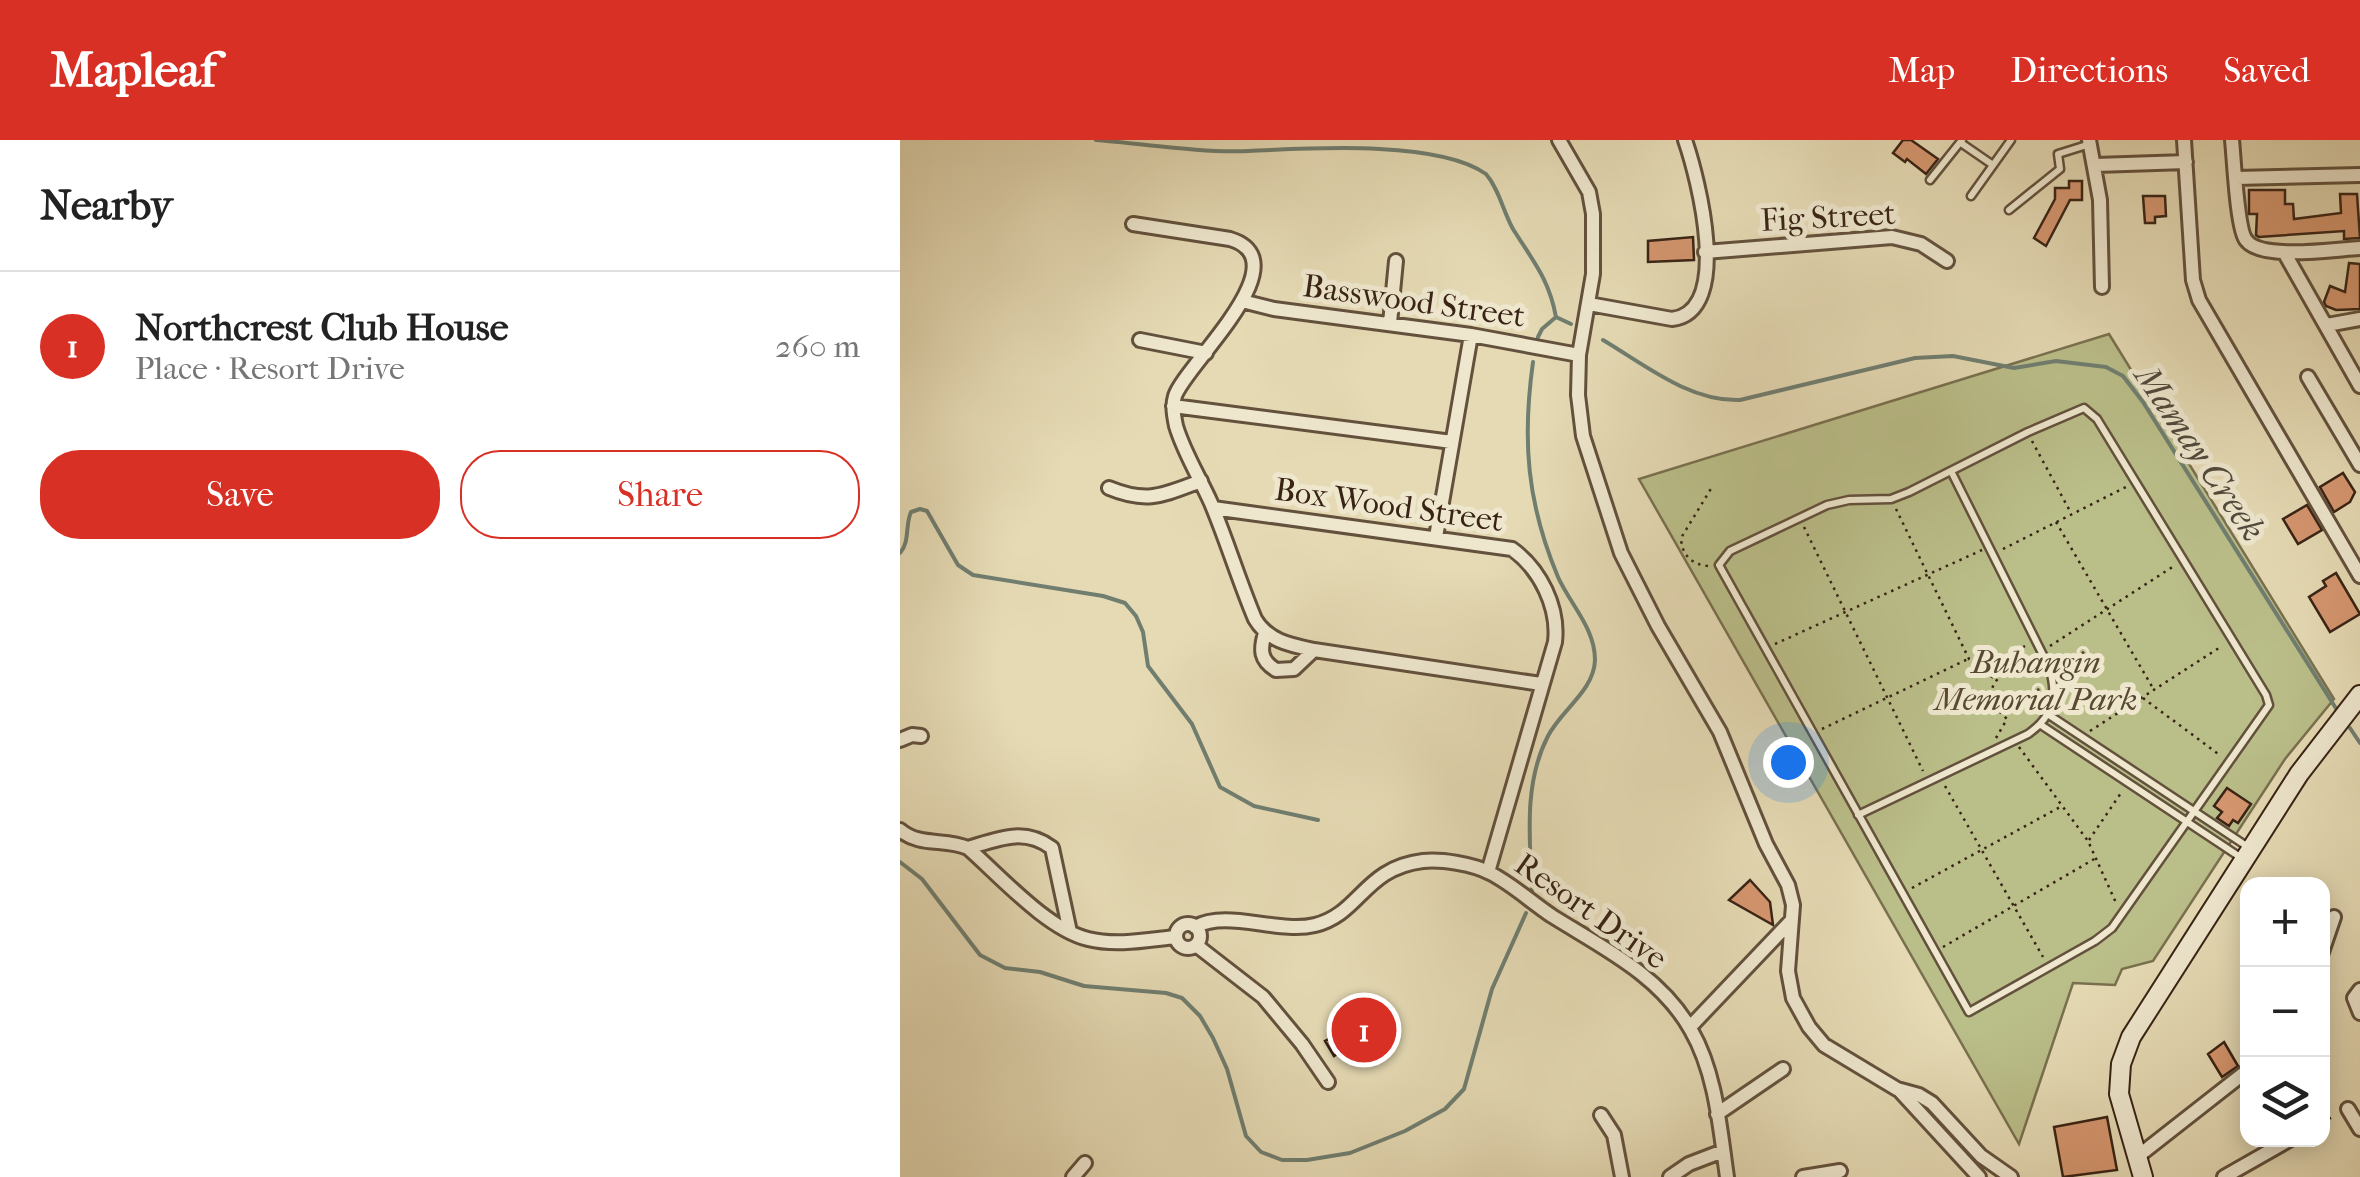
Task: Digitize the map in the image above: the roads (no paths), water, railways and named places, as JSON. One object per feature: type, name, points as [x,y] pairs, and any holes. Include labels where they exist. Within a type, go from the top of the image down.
[{"type":"main road","points":[[2143,1177],[2119,1094],[2121,1064],[2131,1036],[2299,774],[2360,696]]},
{"type":"street","points":[[1559,140],[1589,192],[1593,214],[1590,304],[1579,355],[1583,436],[1621,554],[1735,764],[1766,844],[1788,885],[1793,905],[1793,998],[1809,1028],[1824,1045],[1897,1088],[1932,1103],[1973,1147],[2011,1177]]},
{"type":"street","points":[[1590,304],[1672,320],[1686,318],[1699,301],[1706,252],[1706,213],[1685,140]]},
{"type":"street","points":[[2184,140],[2193,280],[2199,300],[2360,576]]},
{"type":"street","points":[[2232,140],[2246,241],[2262,250],[2284,252],[2360,248]]},
{"type":"street","points":[[2090,142],[2096,166],[2102,287]]},
{"type":"street","points":[[2096,166],[2186,162]]},
{"type":"street","points":[[2236,178],[2360,174]]},
{"type":"street","points":[[1133,224],[1238,241],[1254,260],[1254,271],[1242,301],[1186,376],[1173,406],[1181,440],[1213,508],[1254,619],[1265,633],[1314,650],[1541,684]]},
{"type":"street","name":"Fig Street","points":[[1706,252],[1892,237],[1920,244],[1947,261]]},
{"type":"street","points":[[2284,252],[2360,386]]},
{"type":"street","points":[[1390,323],[1396,261]]},
{"type":"street","name":"Basswood Street","points":[[1242,301],[1579,355]]},
{"type":"street","points":[[2327,325],[2360,319]]},
{"type":"street","points":[[1436,537],[1471,335]]},
{"type":"street","points":[[1140,340],[1206,353]]},
{"type":"street","points":[[2308,377],[2360,464]]},
{"type":"street","points":[[1173,406],[1452,442]]},
{"type":"street","points":[[1109,488],[1140,498],[1155,498],[1201,481]]},
{"type":"street","name":"Box Wood Street","points":[[1213,508],[1512,549],[1524,558],[1554,610],[1557,624],[1488,872]]},
{"type":"street","points":[[1265,633],[1261,652],[1276,670],[1294,669],[1314,650]]},
{"type":"street","points":[[900,740],[921,736]]},
{"type":"street","points":[[900,830],[910,838],[952,842],[968,848],[1047,917],[1087,939],[1120,942],[1176,937]]},
{"type":"street","points":[[968,848],[1015,835],[1030,836],[1052,848],[1070,932]]},
{"type":"street","name":"Resort Drive","points":[[1195,927],[1214,920],[1294,928],[1321,924],[1335,918],[1380,875],[1402,865],[1428,861],[1488,872],[1639,970],[1690,1027],[1706,1068],[1727,1177]]},
{"type":"street","points":[[2330,929],[2334,917]]},
{"type":"street","points":[[1690,1027],[1790,922]]},
{"type":"street","points":[[1188,924],[1200,936],[1196,944],[1184,948],[1176,937],[1180,927],[1188,924]]},
{"type":"street","points":[[1196,944],[1263,998],[1328,1082]]},
{"type":"street","points":[[2360,990],[2354,998],[2360,1013]]},
{"type":"street","points":[[1717,1114],[1783,1069]]},
{"type":"street","points":[[2137,1157],[2240,1076]]},
{"type":"street","points":[[1897,1088],[1979,1177]]},
{"type":"street","points":[[2348,1109],[2360,1129]]},
{"type":"street","points":[[1601,1114],[1614,1135],[1622,1177]]},
{"type":"street","points":[[1962,1157],[1973,1147]]},
{"type":"street","points":[[2224,1177],[2276,1147]]},
{"type":"street","points":[[1670,1177],[1689,1164],[1723,1151]]},
{"type":"street","points":[[1073,1177],[1086,1163]]},
{"type":"street","points":[[1804,1177],[1840,1171]]},
{"type":"lane","points":[[1970,196],[2010,140]]},
{"type":"lane","points":[[1930,180],[1961,141],[1993,165]]},
{"type":"lane","points":[[2009,210],[2060,170],[2058,154],[2090,142]]},
{"type":"lane","points":[[2078,409],[2089,410],[2098,418],[2269,706],[2122,916],[2104,935],[1969,1012],[1719,565],[1730,552],[1828,505],[1848,500],[1891,499],[1951,471],[2078,409]]},
{"type":"lane","points":[[1858,814],[2014,741],[2041,725],[2054,704],[2053,680],[2041,652],[1951,471]]},
{"type":"lane","points":[[2049,715],[2195,812],[2246,854]]},
{"type":"lane","points":[[2041,725],[2188,822],[2246,854]]},
{"type":"lane","points":[[2093,759],[2100,749]]},
{"type":"lane","points":[[2137,789],[2144,778]]},
{"type":"waterway","points":[[1096,140],[1211,151],[1407,151],[1465,163],[1486,174],[1498,193],[1513,229],[1545,281],[1556,317]]},
{"type":"waterway","name":"Mamay Creek","points":[[1556,317],[1571,324]]},
{"type":"waterway","points":[[1538,337],[1556,317]]},
{"type":"waterway","name":"Mamay Creek","points":[[1603,340],[1668,380],[1721,399],[1740,400],[1915,358],[1953,356],[2014,368],[2056,361],[2106,367],[2123,376],[2143,402],[2337,710]]},
{"type":"waterway","points":[[1532,893],[1531,793],[1540,754],[1554,727],[1589,681],[1595,660],[1591,637],[1558,577],[1539,523],[1528,445],[1533,362]]},
{"type":"waterway","points":[[900,553],[911,512],[920,509],[927,511],[958,565],[973,575],[1125,603],[1143,632],[1148,666],[1192,724],[1220,787],[1254,806],[1318,820]]},
{"type":"waterway","name":"Mamay Creek","points":[[2350,728],[2360,743]]},
{"type":"waterway","points":[[900,862],[922,879],[980,955],[1005,968],[1040,972],[1084,986],[1166,993],[1182,998],[1200,1016],[1213,1038],[1227,1069],[1246,1136],[1261,1152],[1282,1160],[1350,1153],[1405,1131],[1445,1109],[1464,1089],[1492,989],[1526,913]]},
{"type":"place","name":"Northcrest Club House","points":[[1364,1030]]},
{"type":"park label","name":"Buhangin Memorial Park","points":[[2036,680]]}]
